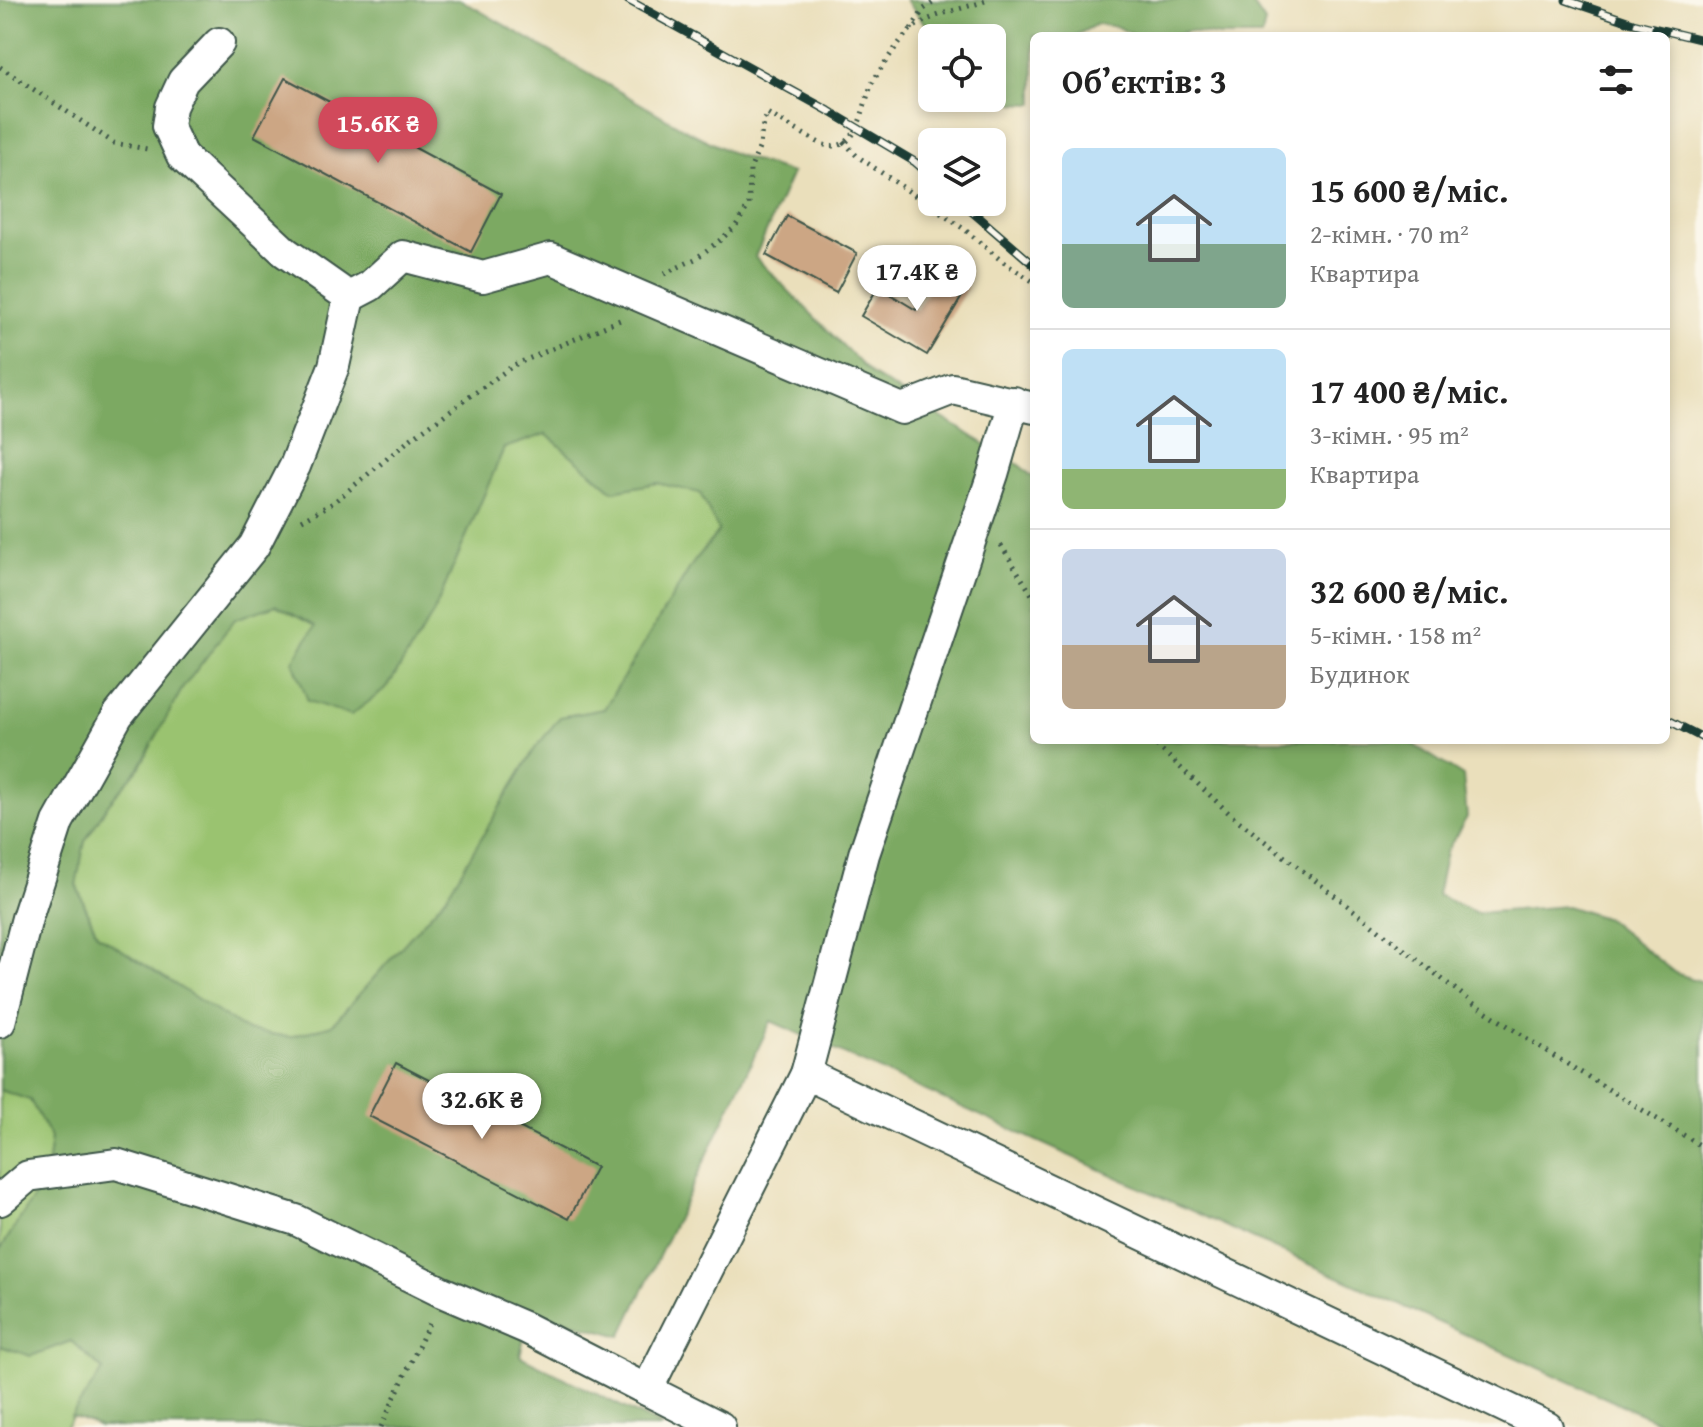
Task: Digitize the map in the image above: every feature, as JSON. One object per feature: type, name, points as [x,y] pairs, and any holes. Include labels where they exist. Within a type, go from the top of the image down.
[{"type":"street","points":[[219,43],[183,81],[171,107],[168,126],[182,156],[285,252],[349,297]]},
{"type":"street","points":[[349,297],[370,286],[403,256],[483,277],[551,258],[902,409],[953,389],[1024,405],[981,507],[864,854],[806,1074],[647,1390]]},
{"type":"street","points":[[0,1022],[27,918],[58,822],[118,715],[254,546],[295,466],[334,366],[349,297]]},
{"type":"street","points":[[806,1074],[1547,1427]]},
{"type":"street","points":[[0,1200],[28,1176],[116,1164],[296,1220],[442,1292],[526,1328],[720,1427]]},
{"type":"path","points":[[910,30],[924,9],[937,0]]},
{"type":"path","points":[[0,67],[114,143],[182,156]]},
{"type":"path","points":[[844,142],[857,156],[964,229],[1003,262],[1030,279]]},
{"type":"path","points":[[981,507],[1030,592]]},
{"type":"path","points":[[1155,744],[1231,815],[1473,1003],[1703,1147]]},
{"type":"path","points":[[381,1427],[442,1292]]},
{"type":"green space","points":[[0,0],[461,0],[688,131],[734,154],[792,173],[755,257],[871,374],[1030,475],[1030,744],[1412,744],[1463,776],[1467,817],[1446,852],[1437,895],[1477,913],[1567,906],[1607,919],[1675,973],[1703,982],[1703,1427],[1670,1427],[771,1021],[621,1336],[534,1312],[526,1328],[520,1356],[663,1427],[100,1427],[71,1416],[103,1370],[71,1341],[31,1356],[0,1346],[0,1250],[46,1178],[51,1138],[30,1100],[0,1090]],"holes":[[[546,434],[613,491],[657,483],[700,493],[719,531],[693,563],[604,709],[560,717],[534,750],[446,897],[332,1025],[290,1037],[246,1030],[97,934],[76,885],[85,841],[109,803],[139,768],[182,689],[235,619],[276,605],[315,626],[293,661],[308,701],[351,715],[387,688],[433,614],[504,448]]]},
{"type":"green space","points":[[906,0],[1250,0],[1265,22],[1263,32],[1127,32],[1118,27],[1097,24],[1082,32],[1030,32],[1030,104],[1013,103],[1006,97],[1006,24],[925,24]]},
{"type":"green space","points":[[546,434],[613,491],[657,483],[700,492],[719,530],[693,563],[604,709],[560,717],[534,750],[446,897],[332,1025],[290,1037],[246,1031],[97,934],[76,884],[85,841],[109,803],[139,768],[182,689],[235,619],[276,605],[315,626],[433,614],[504,448]]},
{"type":"green space","points":[[0,1090],[30,1100],[51,1137],[46,1178],[0,1250]]},
{"type":"green space","points":[[71,1341],[103,1370],[66,1427],[0,1427],[0,1346],[31,1356]]},
{"type":"building","points":[[285,78],[501,194],[471,252],[254,136]]},
{"type":"building","points":[[787,216],[857,253],[836,293],[766,255]]},
{"type":"building","points":[[939,272],[967,288],[927,355],[861,316],[878,287],[916,310]]},
{"type":"building","points":[[396,1063],[596,1167],[569,1219],[369,1116]]},
{"type":"railway","points":[[628,0],[829,111],[918,165]]},
{"type":"railway","points":[[1566,0],[1633,23],[1703,40]]},
{"type":"railway","points":[[977,216],[1030,262]]},
{"type":"railway","points":[[1670,721],[1703,738]]}]
